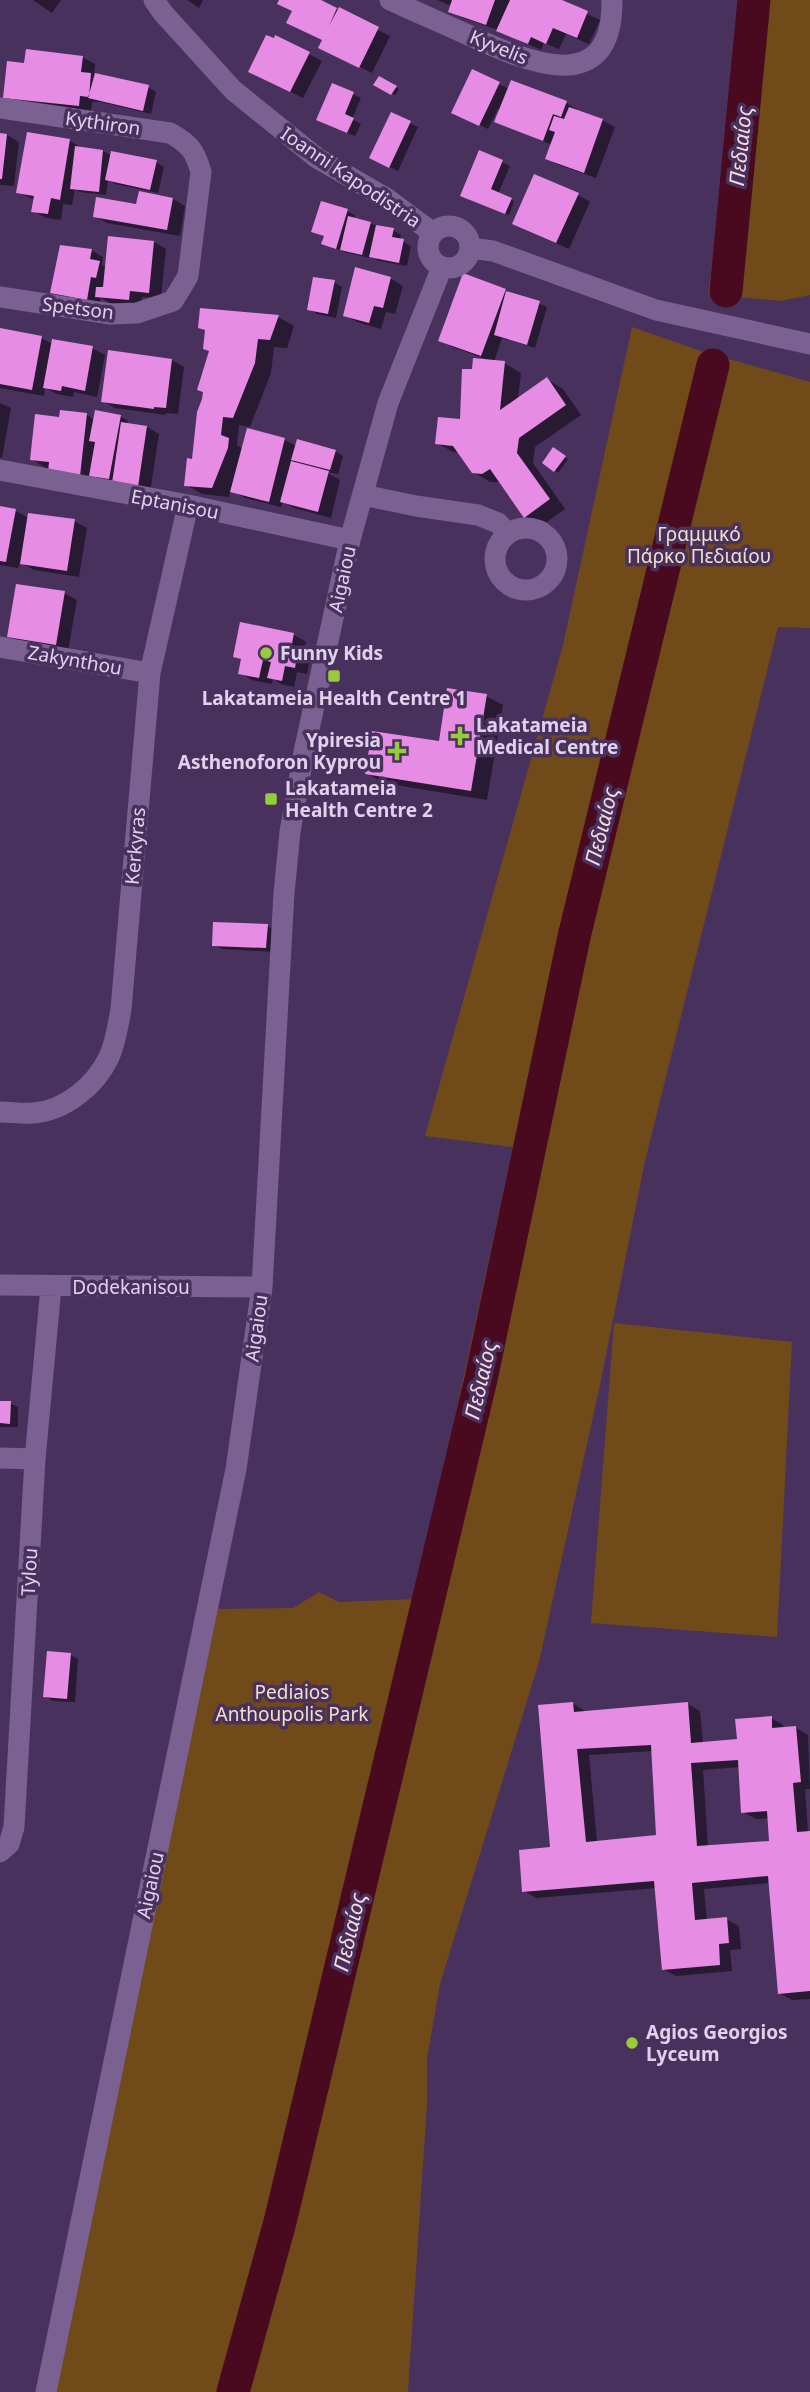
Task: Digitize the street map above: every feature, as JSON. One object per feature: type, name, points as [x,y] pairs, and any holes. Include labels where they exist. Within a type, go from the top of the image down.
[{"type":"street","name":"Ioanni Kapodistria","points":[[154,0],[233,90],[317,158],[386,198],[433,233]]},
{"type":"street","name":"Kyvelis","points":[[390,0],[518,57],[562,66],[583,62],[596,54],[606,37],[612,14],[612,0]]},
{"type":"street","name":"Kythiron","points":[[0,108],[170,133],[186,141],[197,157]]},
{"type":"street","name":"Spetson","points":[[0,297],[111,314],[137,313],[173,301],[188,276],[201,172],[197,157]]},
{"type":"street","points":[[445,226],[459,228],[468,237],[470,248],[463,264],[442,267],[431,259],[428,246],[433,233],[445,226]]},
{"type":"street","points":[[470,248],[493,251],[656,310],[810,344]]},
{"type":"street","name":"Aigaiou","points":[[46,2392],[236,1469],[262,1287],[284,893],[290,832],[304,752],[350,540],[388,403],[442,267]]},
{"type":"street","name":"Eptanisou","points":[[0,470],[188,505],[350,540]]},
{"type":"street","points":[[363,495],[478,515],[498,523],[508,534]]},
{"type":"street","name":"Kerkyras","points":[[0,1112],[35,1113],[56,1107],[87,1088],[109,1057],[121,1009],[150,673],[188,505]]},
{"type":"street","name":"Zakynthou","points":[[0,648],[150,673]]},
{"type":"street","name":"Dodekanisou","points":[[0,1285],[262,1287]]},
{"type":"street","name":"Tylou","points":[[0,1852],[9,1844],[14,1827],[35,1459],[51,1287]]},
{"type":"street","points":[[0,1458],[35,1459]]},
{"type":"green space","points":[[752,0],[810,0],[810,295],[780,301],[708,294]]},
{"type":"green space","name":"Γραμμικό Πάρκο Πεδιαίου","points":[[632,327],[701,351],[810,382],[810,628],[778,627],[645,1161],[600,1385],[539,1662],[440,1984],[427,2059],[427,2104],[408,2392],[53,2392],[211,1609],[293,1608],[319,1592],[339,1602],[416,1599],[513,1147],[425,1136],[563,645]]},
{"type":"green space","points":[[614,1323],[792,1342],[777,1637],[591,1623]]},
{"type":"building","points":[[279,0],[321,0],[337,8],[329,26],[339,7],[379,27],[359,68],[318,48],[322,40],[286,23],[292,11],[277,4]]},
{"type":"building","points":[[452,0],[495,0],[486,25],[448,12]]},
{"type":"building","points":[[510,0],[562,0],[588,11],[577,38],[553,28],[546,44],[531,37],[528,44],[496,31]]},
{"type":"building","points":[[266,35],[274,38],[275,35],[310,52],[290,92],[248,72]]},
{"type":"building","points":[[26,49],[83,56],[81,72],[91,73],[89,97],[80,96],[79,106],[3,98],[7,61],[24,63]]},
{"type":"building","points":[[472,69],[500,82],[479,126],[451,113]]},
{"type":"building","points":[[95,73],[149,85],[143,111],[88,98]]},
{"type":"building","points":[[379,76],[397,86],[391,95],[373,85]]},
{"type":"building","points":[[511,80],[567,101],[561,117],[553,114],[543,141],[494,122]]},
{"type":"building","points":[[332,83],[354,92],[345,114],[354,118],[347,133],[316,120]]},
{"type":"building","points":[[569,107],[603,119],[584,173],[545,159],[555,132],[549,130],[554,116],[564,119]]},
{"type":"building","points":[[391,112],[411,121],[389,168],[369,158]]},
{"type":"building","points":[[27,132],[70,139],[60,200],[51,198],[48,214],[31,212],[34,196],[16,193]]},
{"type":"building","points":[[0,133],[7,134],[2,179],[0,179]]},
{"type":"building","points":[[75,146],[103,150],[99,192],[70,189]]},
{"type":"building","points":[[479,150],[503,160],[491,189],[512,198],[505,214],[460,196]]},
{"type":"building","points":[[111,151],[157,160],[150,190],[105,180]]},
{"type":"building","points":[[534,174],[579,193],[556,243],[512,224]]},
{"type":"building","points":[[139,191],[173,198],[167,230],[93,217],[96,197],[136,204]]},
{"type":"building","points":[[321,201],[348,209],[336,249],[321,244],[324,236],[311,232]]},
{"type":"building","points":[[348,216],[371,222],[362,255],[340,250]]},
{"type":"building","points":[[376,225],[394,228],[392,237],[404,239],[399,263],[369,257]]},
{"type":"building","points":[[108,236],[154,241],[149,293],[130,291],[129,300],[95,297],[96,287],[103,287]]},
{"type":"building","points":[[60,245],[92,249],[90,259],[100,261],[96,278],[91,277],[87,300],[50,293]]},
{"type":"building","points":[[355,267],[391,277],[383,308],[374,306],[369,323],[343,316]]},
{"type":"building","points":[[463,273],[506,289],[481,356],[438,341]]},
{"type":"building","points":[[313,277],[335,280],[328,314],[307,310]]},
{"type":"building","points":[[506,291],[540,301],[527,345],[494,335]]},
{"type":"building","points":[[200,308],[279,315],[270,340],[258,339],[255,363],[233,418],[223,417],[221,435],[229,438],[228,448],[212,488],[184,486],[187,458],[192,459],[197,412],[203,392],[197,390],[209,351],[203,349],[205,330],[198,328]]},
{"type":"building","points":[[0,328],[42,336],[32,390],[0,384]]},
{"type":"building","points":[[52,339],[93,346],[85,391],[62,386],[61,391],[43,388]]},
{"type":"building","points":[[108,350],[172,359],[166,408],[101,402]]},
{"type":"building","points":[[473,358],[505,361],[500,410],[547,377],[566,405],[519,438],[517,453],[550,499],[524,518],[490,469],[482,474],[472,473],[453,446],[435,444],[438,417],[460,419],[462,369],[472,369]]},
{"type":"building","points":[[60,410],[87,413],[80,476],[48,472],[49,462],[30,460],[35,414],[59,417]]},
{"type":"building","points":[[95,410],[121,415],[109,479],[89,476],[95,442],[89,441]]},
{"type":"building","points":[[121,422],[147,426],[138,487],[112,483]]},
{"type":"building","points":[[247,428],[285,438],[269,502],[230,492]]},
{"type":"building","points":[[297,439],[336,450],[330,470],[291,460]]},
{"type":"building","points":[[553,447],[566,456],[554,472],[542,463]]},
{"type":"building","points":[[291,461],[329,471],[318,512],[280,502]]},
{"type":"building","points":[[0,506],[16,509],[6,562],[0,561]]},
{"type":"building","points":[[28,513],[75,519],[67,571],[20,564]]},
{"type":"building","points":[[16,584],[65,591],[56,645],[7,637]]},
{"type":"building","name":"Funny Kids","points":[[240,622],[294,633],[291,649],[298,650],[295,668],[285,666],[282,681],[267,678],[271,662],[263,660],[259,678],[238,674],[241,659],[233,657]]},
{"type":"building","name":"Lakatameia Medical Centre","points":[[447,688],[487,694],[471,791],[365,774],[372,731],[439,741]]},
{"type":"building","points":[[213,922],[268,924],[266,948],[212,946]]},
{"type":"building","points":[[0,1401],[11,1401],[10,1424],[0,1423]]},
{"type":"building","points":[[47,1651],[71,1653],[67,1699],[43,1697]]},
{"type":"building","points":[[573,1702],[574,1712],[688,1702],[691,1743],[737,1739],[735,1719],[772,1716],[772,1728],[796,1726],[801,1782],[793,1783],[797,1832],[810,1831],[810,1991],[778,1994],[768,1876],[692,1883],[695,1920],[727,1917],[729,1943],[719,1944],[720,1965],[662,1970],[654,1881],[522,1892],[519,1850],[550,1847],[538,1705]],"holes":[[[651,1745],[656,1835],[586,1842],[577,1749]],[[738,1760],[741,1813],[767,1811],[769,1841],[697,1846],[691,1763]]]},
{"type":"waterway","name":"Πεδιαίος","points":[[726,291],[754,0]]},
{"type":"waterway","name":"Πεδιαίος","points":[[233,2392],[280,2222],[481,1379],[574,937],[713,365]]},
{"type":"place","name":"Funny Kids","points":[[266,653]]},
{"type":"place","name":"Lakatameia Health Centre 1","points":[[334,676]]},
{"type":"place","name":"Lakatameia Medical Centre","points":[[460,736]]},
{"type":"place","name":"Ypiresia Asthenoforon Kyprou","points":[[397,751]]},
{"type":"place","name":"Lakatameia Health Centre 2","points":[[271,799]]},
{"type":"place","name":"Agios Georgios Lyceum","points":[[632,2043]]},
{"type":"park label","name":"Pediaios Anthoupolis Park","points":[[292,1703]]}]
